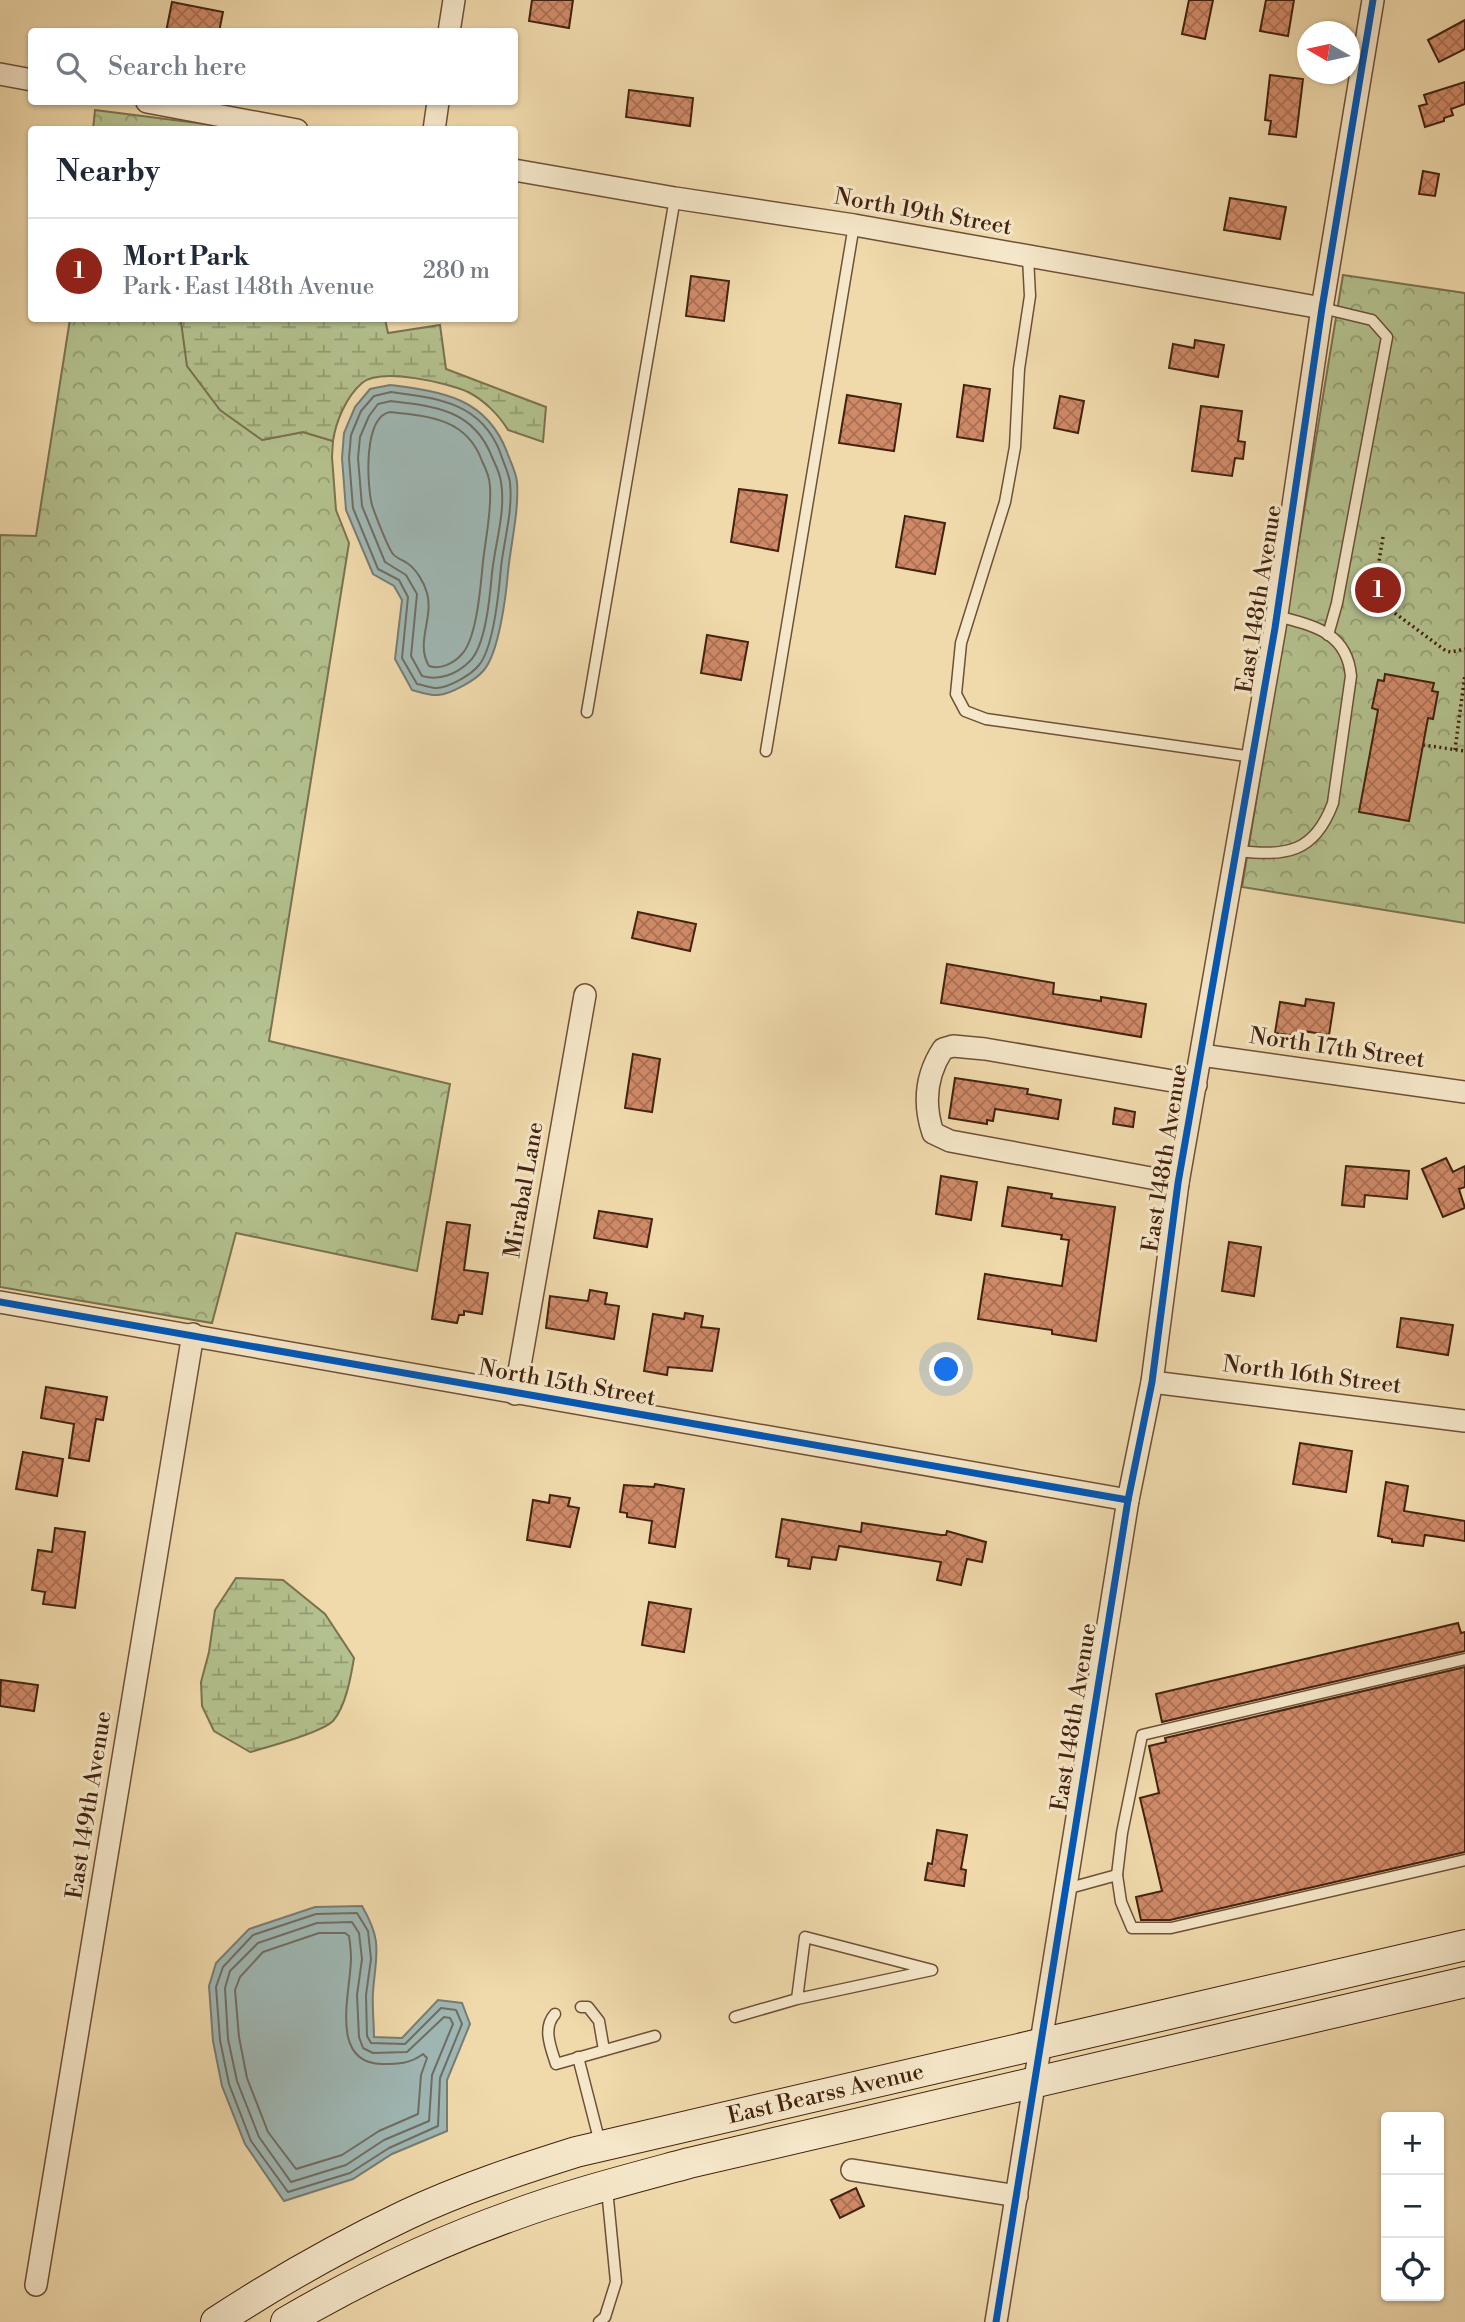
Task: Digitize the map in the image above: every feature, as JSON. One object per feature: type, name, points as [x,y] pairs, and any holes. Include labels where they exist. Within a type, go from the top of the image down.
[{"type":"main road","name":"East Bearss Avenue","points":[[216,2322],[273,2284],[407,2215],[511,2172],[600,2146],[1465,1945]]},
{"type":"main road","name":"East Bearss Avenue","points":[[286,2322],[386,2269],[450,2240],[514,2215],[607,2186],[689,2164],[1465,1982]]},
{"type":"street","points":[[450,28],[454,0]]},
{"type":"street","name":"East 148th Avenue","points":[[996,2322],[1128,1500],[1152,1382],[1178,1183],[1277,616],[1322,308],[1373,0]]},
{"type":"street","points":[[0,74],[28,79]]},
{"type":"street","points":[[163,105],[276,126]]},
{"type":"street","points":[[435,126],[438,105]]},
{"type":"street","name":"North 19th Street","points":[[518,171],[854,225],[1322,308]]},
{"type":"street","name":"Mirabal Lane","points":[[515,1394],[585,995]]},
{"type":"street","points":[[1178,1183],[950,1141],[933,1133],[928,1118],[928,1087],[932,1066],[943,1049],[953,1046],[985,1049],[1196,1085]]},
{"type":"street","name":"North 17th Street","points":[[1201,1055],[1465,1092]]},
{"type":"street","name":"North 15th Street","points":[[0,1302],[1128,1500]]},
{"type":"street","name":"East 149th Avenue","points":[[36,2285],[193,1334]]},
{"type":"street","name":"North 16th Street","points":[[1152,1382],[1465,1421]]},
{"type":"street","points":[[852,2170],[1017,2196]]},
{"type":"lane","points":[[587,712],[675,198]]},
{"type":"lane","points":[[766,751],[854,225]]},
{"type":"lane","points":[[1028,257],[1031,296],[1019,369],[1015,447],[1005,502],[961,643],[956,694],[965,710],[986,719],[1253,757]]},
{"type":"lane","points":[[1322,308],[1372,320],[1387,337],[1339,592],[1328,635]]},
{"type":"lane","points":[[1237,851],[1265,854],[1297,849],[1309,843],[1326,821],[1333,803],[1351,676],[1345,651],[1338,641],[1305,623],[1277,616]]},
{"type":"lane","points":[[1465,1658],[1142,1735],[1117,1875],[1121,1902],[1132,1928],[1171,1928],[1465,1860]]},
{"type":"lane","points":[[1066,1889],[1117,1875]]},
{"type":"lane","points":[[735,2017],[797,1999],[933,1970],[805,1937],[797,1999]]},
{"type":"lane","points":[[581,2007],[588,2007],[599,2021],[604,2050]]},
{"type":"lane","points":[[555,2014],[548,2024],[548,2035],[556,2064],[655,2036]]},
{"type":"lane","points":[[578,2057],[600,2146]]},
{"type":"lane","points":[[599,2322],[605,2317],[617,2282],[607,2186]]},
{"type":"path","points":[[1383,537],[1373,597],[1446,651],[1465,649]]},
{"type":"path","points":[[1455,750],[1465,674]]},
{"type":"path","points":[[1423,745],[1465,751]]},
{"type":"green space","points":[[95,110],[221,126],[93,126]]},
{"type":"green space","points":[[1343,275],[1465,293],[1465,923],[1242,887]]},
{"type":"green space","points":[[70,322],[182,322],[262,440],[303,432],[333,441],[336,510],[349,543],[269,1041],[450,1084],[417,1271],[236,1233],[212,1323],[0,1287],[0,535],[36,536]]},
{"type":"green space","points":[[181,322],[386,322],[388,333],[440,325],[446,369],[546,407],[543,442],[508,430],[491,408],[468,392],[431,381],[399,376],[371,378],[362,383],[343,410],[333,441],[303,432],[262,440],[220,410],[187,366]]},
{"type":"green space","points":[[236,1578],[283,1580],[325,1614],[354,1658],[345,1699],[333,1721],[306,1735],[250,1752],[214,1731],[202,1706],[201,1682],[209,1652],[215,1610]]},
{"type":"water","points":[[390,385],[444,395],[474,408],[498,434],[517,482],[516,516],[506,595],[494,650],[484,670],[475,678],[438,695],[412,690],[395,659],[402,600],[394,586],[373,574],[346,510],[342,458],[344,433],[355,407],[370,389]]},
{"type":"water","points":[[362,1906],[376,1939],[374,2037],[402,2038],[438,2000],[462,2003],[470,2024],[447,2080],[447,2131],[392,2154],[353,2179],[284,2201],[245,2144],[222,2086],[213,2041],[209,1986],[216,1963],[249,1929],[315,1907]]},
{"type":"building","points":[[532,0],[573,0],[569,28],[529,21]]},
{"type":"building","points":[[1189,0],[1213,0],[1205,39],[1182,34]]},
{"type":"building","points":[[1266,0],[1294,0],[1288,36],[1260,31]]},
{"type":"building","points":[[172,2],[223,12],[220,28],[167,28]]},
{"type":"building","points":[[1465,20],[1465,49],[1439,62],[1428,40]]},
{"type":"building","points":[[1270,75],[1297,78],[1297,84],[1302,84],[1296,137],[1269,134],[1271,121],[1265,120]]},
{"type":"building","points":[[1465,82],[1465,104],[1451,109],[1453,115],[1444,118],[1444,121],[1425,127],[1419,106],[1427,104],[1424,95]]},
{"type":"building","points":[[629,90],[693,98],[690,126],[626,117]]},
{"type":"building","points":[[1423,171],[1439,174],[1435,196],[1419,194]]},
{"type":"building","points":[[1230,198],[1286,207],[1280,239],[1224,230]]},
{"type":"building","points":[[691,276],[729,281],[724,321],[686,316]]},
{"type":"building","points":[[1195,340],[1224,345],[1218,377],[1169,368],[1173,344],[1194,348]]},
{"type":"building","points":[[964,385],[990,389],[983,441],[957,437]]},
{"type":"building","points":[[847,395],[901,404],[894,451],[839,443]]},
{"type":"building","points":[[1060,396],[1084,401],[1078,433],[1054,428]]},
{"type":"building","points":[[1201,406],[1242,411],[1238,441],[1245,442],[1243,459],[1235,458],[1232,476],[1192,471]]},
{"type":"building","points":[[739,489],[787,495],[778,551],[731,542]]},
{"type":"building","points":[[905,516],[945,523],[935,574],[896,567]]},
{"type":"building","points":[[707,635],[748,642],[741,680],[701,673]]},
{"type":"building","points":[[1385,674],[1434,683],[1432,691],[1438,692],[1433,719],[1428,718],[1409,821],[1359,812],[1378,710],[1372,708],[1378,680],[1384,681]]},
{"type":"building","points":[[638,912],[696,924],[690,951],[632,938]]},
{"type":"building","points":[[947,964],[1054,983],[1053,994],[1101,1001],[1101,997],[1146,1004],[1141,1037],[941,1003]]},
{"type":"building","points":[[1306,999],[1334,1003],[1329,1035],[1303,1031],[1302,1037],[1275,1033],[1280,1002],[1305,1006]]},
{"type":"building","points":[[633,1054],[660,1059],[652,1112],[625,1108]]},
{"type":"building","points":[[955,1078],[1028,1089],[1027,1094],[1061,1100],[1058,1119],[995,1109],[993,1121],[987,1120],[987,1124],[949,1118]]},
{"type":"building","points":[[1115,1108],[1135,1112],[1133,1127],[1113,1124]]},
{"type":"building","points":[[1446,1158],[1453,1172],[1465,1166],[1465,1187],[1459,1189],[1465,1208],[1443,1217],[1422,1169]]},
{"type":"building","points":[[1346,1166],[1409,1171],[1407,1199],[1365,1195],[1364,1207],[1342,1205]]},
{"type":"building","points":[[941,1176],[977,1182],[971,1220],[936,1214]]},
{"type":"building","points":[[1008,1187],[1052,1194],[1051,1198],[1115,1207],[1096,1341],[1052,1334],[1052,1330],[978,1319],[985,1274],[1062,1286],[1069,1240],[1061,1239],[1062,1235],[1002,1226]]},
{"type":"building","points":[[599,1211],[652,1219],[647,1247],[594,1238]]},
{"type":"building","points":[[447,1222],[470,1225],[464,1270],[488,1273],[482,1314],[464,1311],[464,1315],[459,1315],[457,1323],[432,1319]]},
{"type":"building","points":[[1229,1242],[1261,1247],[1254,1296],[1222,1291]]},
{"type":"building","points":[[590,1290],[607,1293],[605,1304],[619,1306],[614,1339],[546,1328],[550,1296],[588,1301]]},
{"type":"building","points":[[685,1313],[703,1316],[701,1327],[719,1329],[712,1371],[668,1367],[667,1375],[644,1371],[653,1314],[684,1319]]},
{"type":"building","points":[[1401,1318],[1453,1325],[1448,1355],[1397,1347]]},
{"type":"building","points":[[46,1387],[107,1397],[103,1420],[96,1419],[89,1461],[69,1458],[74,1424],[41,1418]]},
{"type":"building","points":[[1300,1443],[1352,1451],[1346,1492],[1293,1484]]},
{"type":"building","points":[[23,1452],[63,1459],[57,1496],[16,1489]]},
{"type":"building","points":[[1386,1482],[1408,1486],[1404,1511],[1465,1521],[1465,1541],[1425,1535],[1423,1546],[1392,1542],[1392,1539],[1378,1536]]},
{"type":"building","points":[[655,1484],[684,1489],[675,1547],[649,1543],[652,1521],[627,1517],[627,1513],[620,1512],[624,1485],[654,1487]]},
{"type":"building","points":[[550,1495],[570,1498],[568,1506],[579,1508],[570,1547],[527,1540],[533,1500],[549,1503]]},
{"type":"building","points":[[782,1519],[861,1532],[862,1523],[941,1535],[946,1535],[947,1531],[986,1542],[982,1562],[967,1559],[961,1585],[937,1580],[941,1562],[839,1546],[836,1560],[812,1557],[810,1569],[788,1566],[789,1559],[776,1557]]},
{"type":"building","points":[[55,1528],[85,1532],[75,1608],[43,1604],[45,1592],[32,1590],[38,1550],[52,1552]]},
{"type":"building","points":[[649,1602],[691,1609],[684,1652],[642,1645]]},
{"type":"building","points":[[1458,1623],[1461,1633],[1465,1632],[1465,1651],[1162,1722],[1156,1694]]},
{"type":"building","points":[[1465,1667],[1465,1852],[1170,1920],[1141,1920],[1136,1897],[1162,1891],[1140,1798],[1159,1793],[1149,1746],[1166,1742],[1165,1738]]},
{"type":"building","points":[[1,1680],[38,1685],[34,1711],[0,1706]]},
{"type":"building","points":[[937,1830],[967,1835],[961,1869],[966,1870],[964,1886],[925,1880],[928,1863],[932,1864]]},
{"type":"building","points":[[856,2188],[864,2206],[840,2218],[831,2200]]},
{"type":"cycle path","points":[[996,2322],[1128,1500],[1152,1382],[1178,1183],[1275,628],[1322,308],[1373,0]]},
{"type":"cycle path","points":[[0,1302],[1128,1500]]},
{"type":"place","name":"Mort Park","points":[[1378,590]]}]
